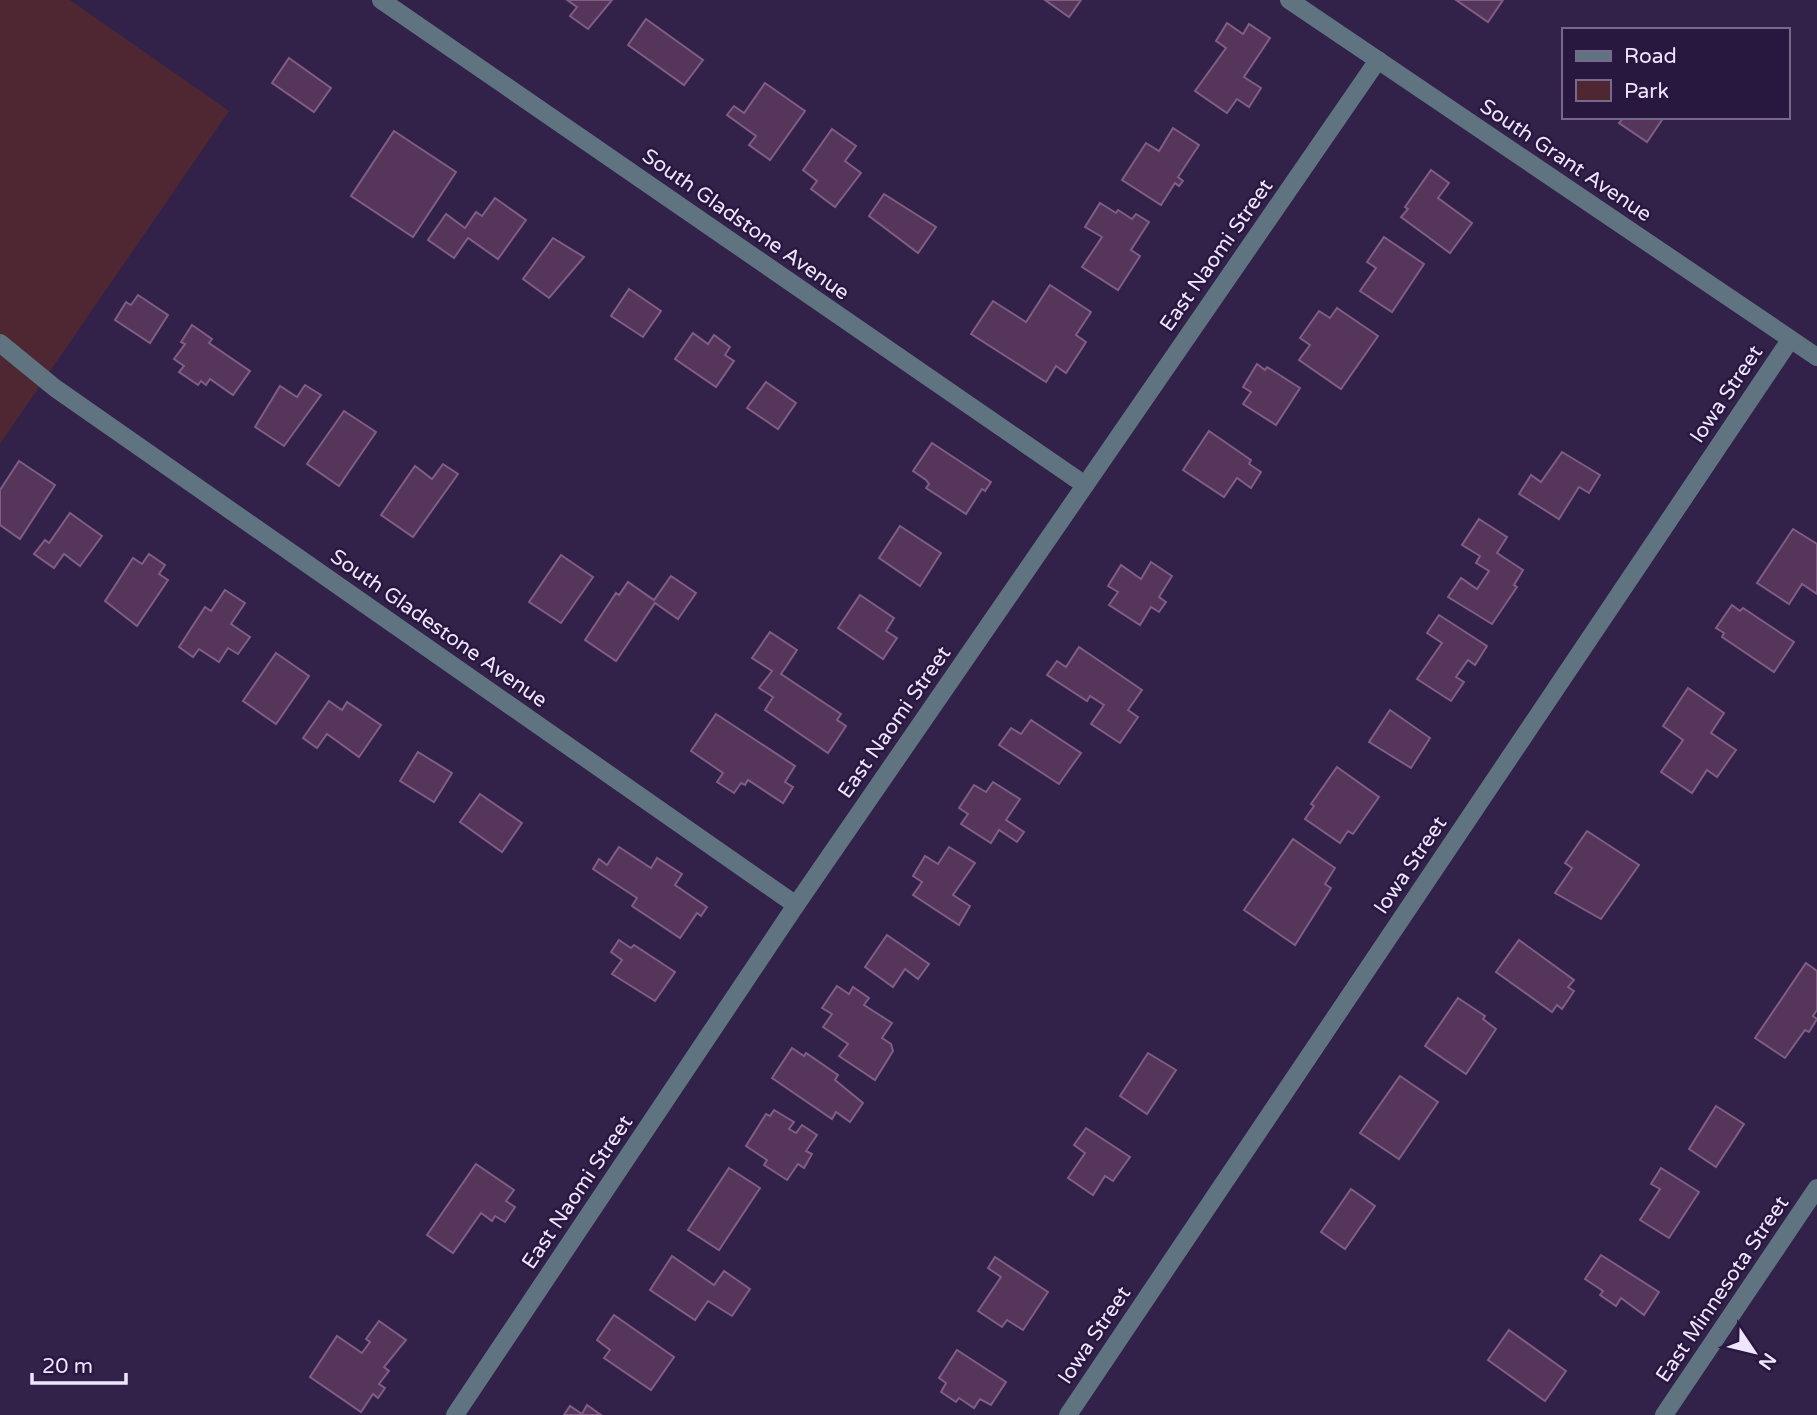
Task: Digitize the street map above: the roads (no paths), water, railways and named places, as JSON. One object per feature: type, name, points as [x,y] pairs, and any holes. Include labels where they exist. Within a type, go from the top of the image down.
[{"type":"street","name":"South Gladstone Avenue","points":[[381,0],[1085,485]]},
{"type":"street","name":"South Grant Avenue","points":[[1289,0],[1817,357]]},
{"type":"street","name":"East Naomi Street","points":[[455,1415],[796,905],[1378,60]]},
{"type":"street","name":"Iowa Street","points":[[1068,1415],[1790,340]]},
{"type":"street","name":"South Gladestone Avenue","points":[[0,344],[55,388],[796,905]]},
{"type":"street","name":"East Minnesota Street","points":[[1664,1415],[1817,1188]]}]
